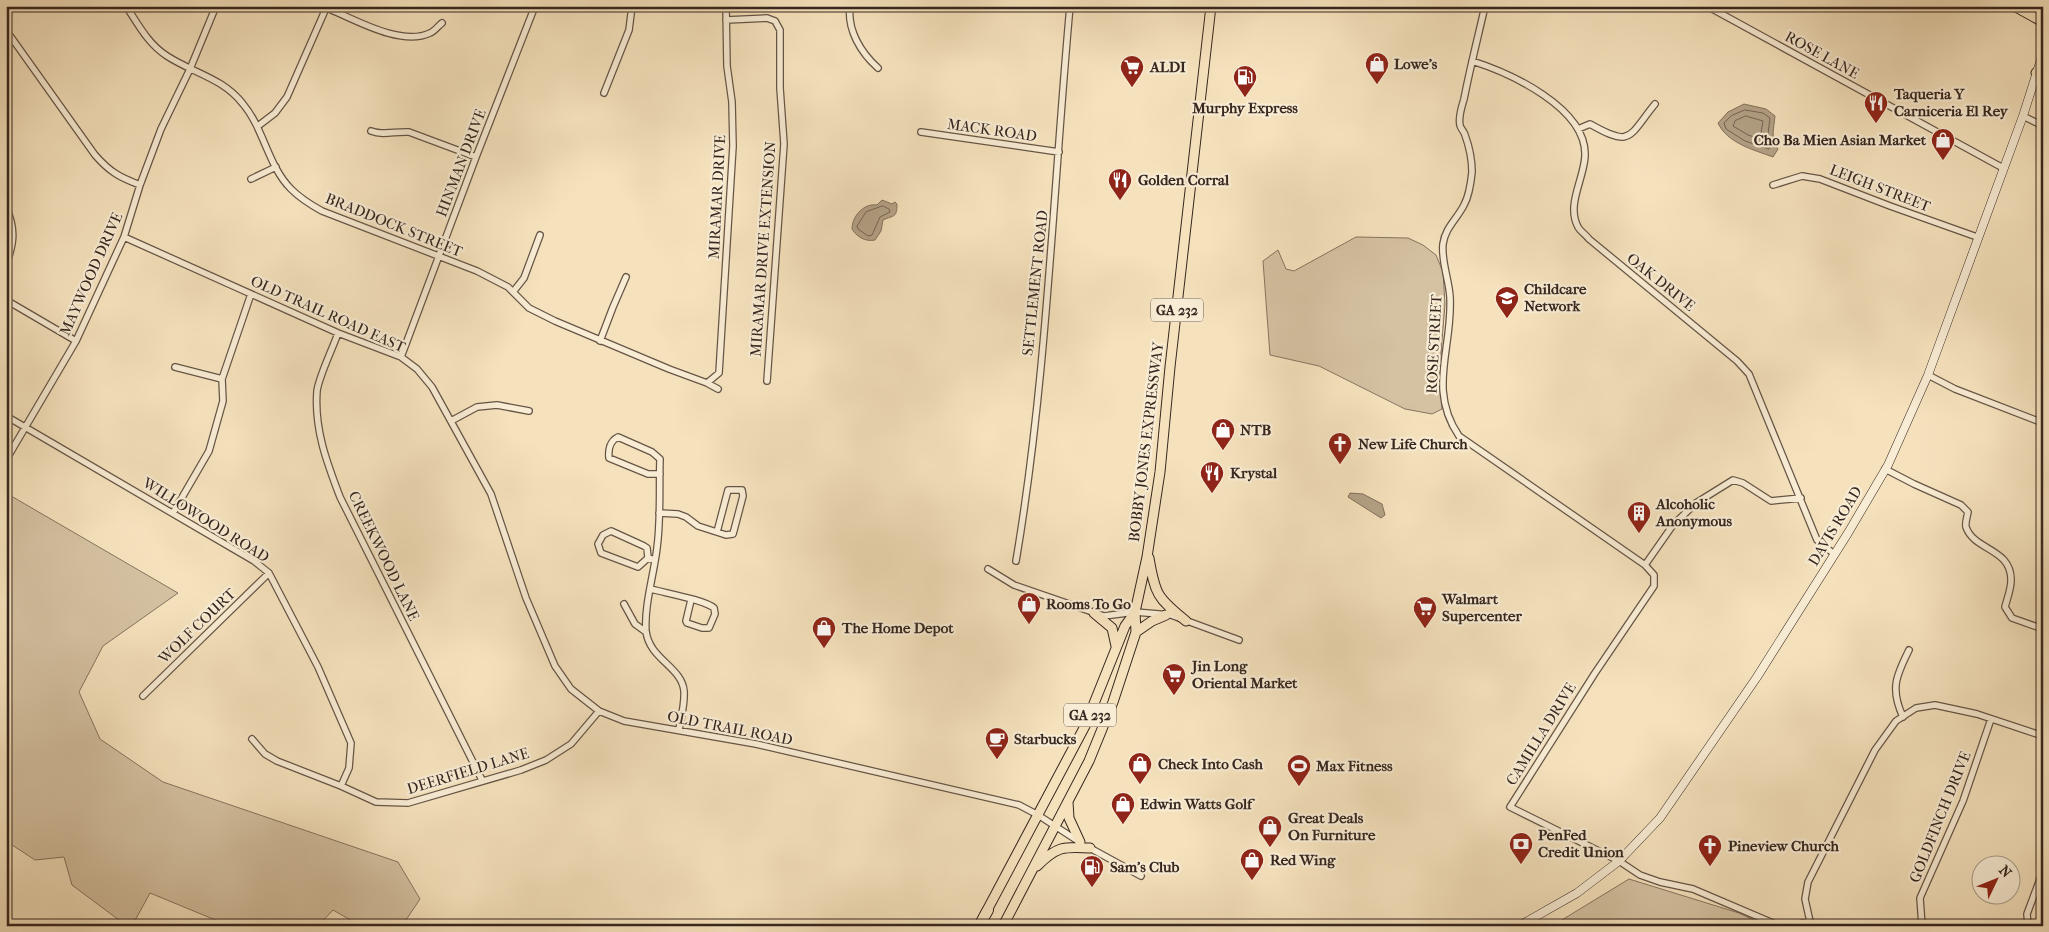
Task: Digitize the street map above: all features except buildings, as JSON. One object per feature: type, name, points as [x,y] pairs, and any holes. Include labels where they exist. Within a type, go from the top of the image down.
[{"type":"highway","name":"BOBBY JONES EXPRESSWAY","points":[[977,926],[988,910]]},
{"type":"main road","name":"BOBBY JONES EXPRESSWAY","points":[[1003,925],[1089,760],[1113,702],[1136,632],[1135,612],[1148,553],[1160,472],[1211,6]]},
{"type":"main road","points":[[2014,6],[2043,22]]},
{"type":"main road","name":"DAVIS ROAD","points":[[1519,926],[1577,893],[1620,861],[1660,818],[1757,677],[1834,554],[1885,469],[1928,375],[1977,237],[2040,70],[2043,53]]},
{"type":"main road","points":[[1148,553],[1154,587],[1158,596],[1186,621]]},
{"type":"main road","name":"BOBBY JONES EXPRESSWAY","points":[[988,910],[1085,726],[1125,626],[1135,612]]},
{"type":"main road","points":[[1094,613],[1112,628],[1116,639],[1116,650]]},
{"type":"main road","points":[[1136,632],[1166,614]]},
{"type":"main road","points":[[1068,802],[1069,818],[1080,842]]},
{"type":"main road","points":[[1030,873],[1055,850],[1070,846],[1090,848]]},
{"type":"main road","points":[[6,922],[11,926]]},
{"type":"street","name":"BRADDOCK STREET","points":[[126,6],[153,44],[165,55],[227,86],[243,104],[258,126],[276,167],[290,188],[305,202],[322,211],[477,272],[513,292],[529,308],[600,341],[707,382],[718,389]]},
{"type":"street","name":"MAYWOOD DRIVE","points":[[6,460],[76,342],[124,237],[140,185],[161,129],[190,69],[216,6]]},
{"type":"street","name":"HINMAN DRIVE","points":[[401,357],[476,157],[536,6]]},
{"type":"street","points":[[604,93],[629,30],[632,6]]},
{"type":"street","name":"MIRAMAR DRIVE","points":[[707,382],[718,373],[733,146],[726,6]]},
{"type":"street","points":[[850,6],[851,25],[856,38],[866,58],[878,68]]},
{"type":"street","name":"SETTLEMENT ROAD","points":[[1016,561],[1029,478],[1055,214],[1070,6]]},
{"type":"street","name":"ROSE STREET","points":[[1486,6],[1472,61],[1460,126],[1470,147],[1472,171],[1470,186],[1465,204],[1446,231],[1443,245],[1443,258],[1450,296],[1450,320],[1442,370],[1444,406],[1450,423],[1459,436],[1645,565]]},
{"type":"street","name":"ROSE LANE","points":[[1707,6],[2004,168]]},
{"type":"street","points":[[258,126],[275,113],[287,97],[327,7],[384,32],[406,37],[433,32],[442,23]]},
{"type":"street","name":"MIRAMAR DRIVE EXTENSION","points":[[726,20],[767,18],[775,21],[780,30],[780,88],[784,144],[767,381]]},
{"type":"street","points":[[6,30],[108,170],[121,178],[140,185]]},
{"type":"street","name":"OAK DRIVE","points":[[1472,61],[1499,70],[1536,91],[1570,117],[1582,135],[1585,156],[1574,210],[1578,227],[1589,239],[1737,361],[1749,374],[1801,498],[1816,540],[1834,554]]},
{"type":"street","points":[[1578,129],[1590,124],[1616,138],[1625,138],[1636,129],[1656,104]]},
{"type":"street","points":[[2023,116],[2043,126]]},
{"type":"street","points":[[371,131],[381,134],[409,132],[476,157]]},
{"type":"street","name":"MACK ROAD","points":[[921,132],[1059,152]]},
{"type":"street","points":[[251,179],[276,167]]},
{"type":"street","name":"LEIGH STREET","points":[[1773,185],[1802,176],[1820,179],[1977,237]]},
{"type":"street","points":[[6,206],[12,221],[13,246],[6,264]]},
{"type":"street","points":[[513,292],[524,278],[540,235]]},
{"type":"street","name":"OLD TRAIL ROAD EAST","points":[[124,237],[338,332],[401,357],[417,369],[432,387],[492,494],[510,550]]},
{"type":"street","points":[[600,341],[626,277]]},
{"type":"street","points":[[174,513],[209,451],[223,401],[222,379],[251,294]]},
{"type":"street","points":[[6,300],[76,342]]},
{"type":"street","name":"CREEKWOOD LANE","points":[[338,332],[317,390],[318,418],[323,452],[340,497],[482,780]]},
{"type":"street","points":[[175,367],[222,379]]},
{"type":"street","points":[[1928,375],[1955,389],[2043,423]]},
{"type":"street","points":[[451,421],[477,407],[497,405],[529,411]]},
{"type":"street","name":"WILLOWOOD ROAD","points":[[6,416],[254,560],[269,573],[318,667],[351,743],[349,768],[341,786]]},
{"type":"street","points":[[660,474],[648,474],[609,458],[608,451],[614,440],[618,437],[652,452],[660,459],[660,474],[659,513],[646,632],[657,656],[677,674],[682,683],[684,698],[679,730]]},
{"type":"street","points":[[1885,469],[1961,505],[1968,512],[1966,526],[1971,537],[1996,552],[2010,566],[2012,582],[2005,607],[2012,618],[2043,629]]},
{"type":"street","points":[[1645,565],[1673,525],[1690,508],[1732,480],[1743,482],[1771,501],[1801,498]]},
{"type":"street","points":[[659,513],[678,514],[686,517],[698,526],[716,532],[726,535],[733,534],[744,496],[742,490],[728,490],[716,532]]},
{"type":"street","points":[[611,531],[647,548],[648,558],[638,567],[630,565],[601,553],[598,544],[603,535],[611,531]]},
{"type":"street","name":"OLD TRAIL ROAD","points":[[510,550],[535,623],[555,666],[570,689],[599,711],[624,721],[756,744],[1019,805],[1141,876]]},
{"type":"street","points":[[648,558],[655,560]]},
{"type":"street","name":"CAMILLA DRIVE","points":[[1620,861],[1510,807],[1595,673],[1654,586],[1654,575],[1645,565]]},
{"type":"street","points":[[988,570],[1014,585],[1094,613],[1110,616],[1135,612],[1166,614],[1239,640]]},
{"type":"street","name":"WOLF COURT","points":[[143,696],[269,573]]},
{"type":"street","points":[[651,588],[691,600],[711,606],[714,608],[712,622],[707,629],[687,623],[691,600]]},
{"type":"street","points":[[624,604],[635,624],[646,632]]},
{"type":"street","points":[[1903,717],[1898,708],[1895,689],[1896,676],[1909,650]]},
{"type":"street","points":[[1793,926],[1810,923],[1805,899],[1808,882],[1876,750],[1896,721],[1916,708],[1936,705],[1991,719],[2043,736]]},
{"type":"street","name":"DEERFIELD LANE","points":[[252,739],[265,754],[376,802],[408,803],[521,770],[546,760],[571,744],[599,711]]},
{"type":"street","name":"GOLDFINCH DRIVE","points":[[1922,926],[1920,898],[1963,801],[1991,719]]},
{"type":"street","points":[[1620,861],[1640,875],[1660,882],[1693,889],[1780,926]]},
{"type":"street","points":[[2028,926],[2027,914],[2043,871]]},
{"type":"shaded area","points":[[1356,237],[1408,238],[1423,245],[1436,255],[1443,272],[1445,304],[1440,366],[1442,409],[1432,414],[1405,409],[1319,366],[1270,355],[1263,261],[1278,250],[1286,269],[1294,271]]},
{"type":"shaded area","points":[[6,493],[178,593],[103,646],[79,692],[100,739],[163,782],[398,862],[420,899],[402,926],[361,926],[333,910],[318,926],[230,926],[150,893],[132,926],[127,926],[72,885],[64,857],[35,860],[6,841]]},
{"type":"shaded area","points":[[1629,879],[1739,913],[1766,926],[1552,926]]},
{"type":"water","points":[[1744,104],[1766,109],[1775,116],[1773,137],[1778,149],[1773,157],[1734,141],[1722,130],[1718,123],[1728,112]]},
{"type":"water","points":[[882,200],[897,204],[895,214],[883,220],[881,231],[875,240],[862,238],[852,229],[856,215],[863,208],[877,205]]},
{"type":"water","points":[[1350,493],[1363,494],[1382,504],[1385,515],[1381,518],[1348,497]]},
{"type":"place","name":"Lowe's","points":[[1377,85]]},
{"type":"place","name":"ALDI","points":[[1132,88]]},
{"type":"place","name":"Murphy Express","points":[[1245,98]]},
{"type":"place","name":"Taqueria Y Carniceria El Rey","points":[[1876,124]]},
{"type":"place","name":"Cho Ba Mien Asian Market","points":[[1943,161]]},
{"type":"place","name":"Golden Corral","points":[[1120,201]]},
{"type":"place","name":"Childcare Network","points":[[1507,319]]},
{"type":"place","name":"NTB","points":[[1223,451]]},
{"type":"place","name":"New Life Church","points":[[1340,465]]},
{"type":"place","name":"Krystal","points":[[1212,494]]},
{"type":"place","name":"Alcoholic Anonymous","points":[[1639,534]]},
{"type":"place","name":"Rooms To Go","points":[[1029,625]]},
{"type":"place","name":"Walmart Supercenter","points":[[1425,629]]},
{"type":"place","name":"The Home Depot","points":[[824,649]]},
{"type":"place","name":"Jin Long Oriental Market","points":[[1174,696]]},
{"type":"place","name":"Starbucks","points":[[997,760]]},
{"type":"place","name":"Check Into Cash","points":[[1140,785]]},
{"type":"place","name":"Max Fitness","points":[[1299,787]]},
{"type":"place","name":"Edwin Watts Golf","points":[[1123,825]]},
{"type":"place","name":"Great Deals On Furniture","points":[[1270,848]]},
{"type":"place","name":"PenFed Credit Union","points":[[1521,865]]},
{"type":"place","name":"Pineview Church","points":[[1710,867]]},
{"type":"place","name":"Red Wing","points":[[1252,881]]},
{"type":"place","name":"Sam's Club","points":[[1092,888]]}]
